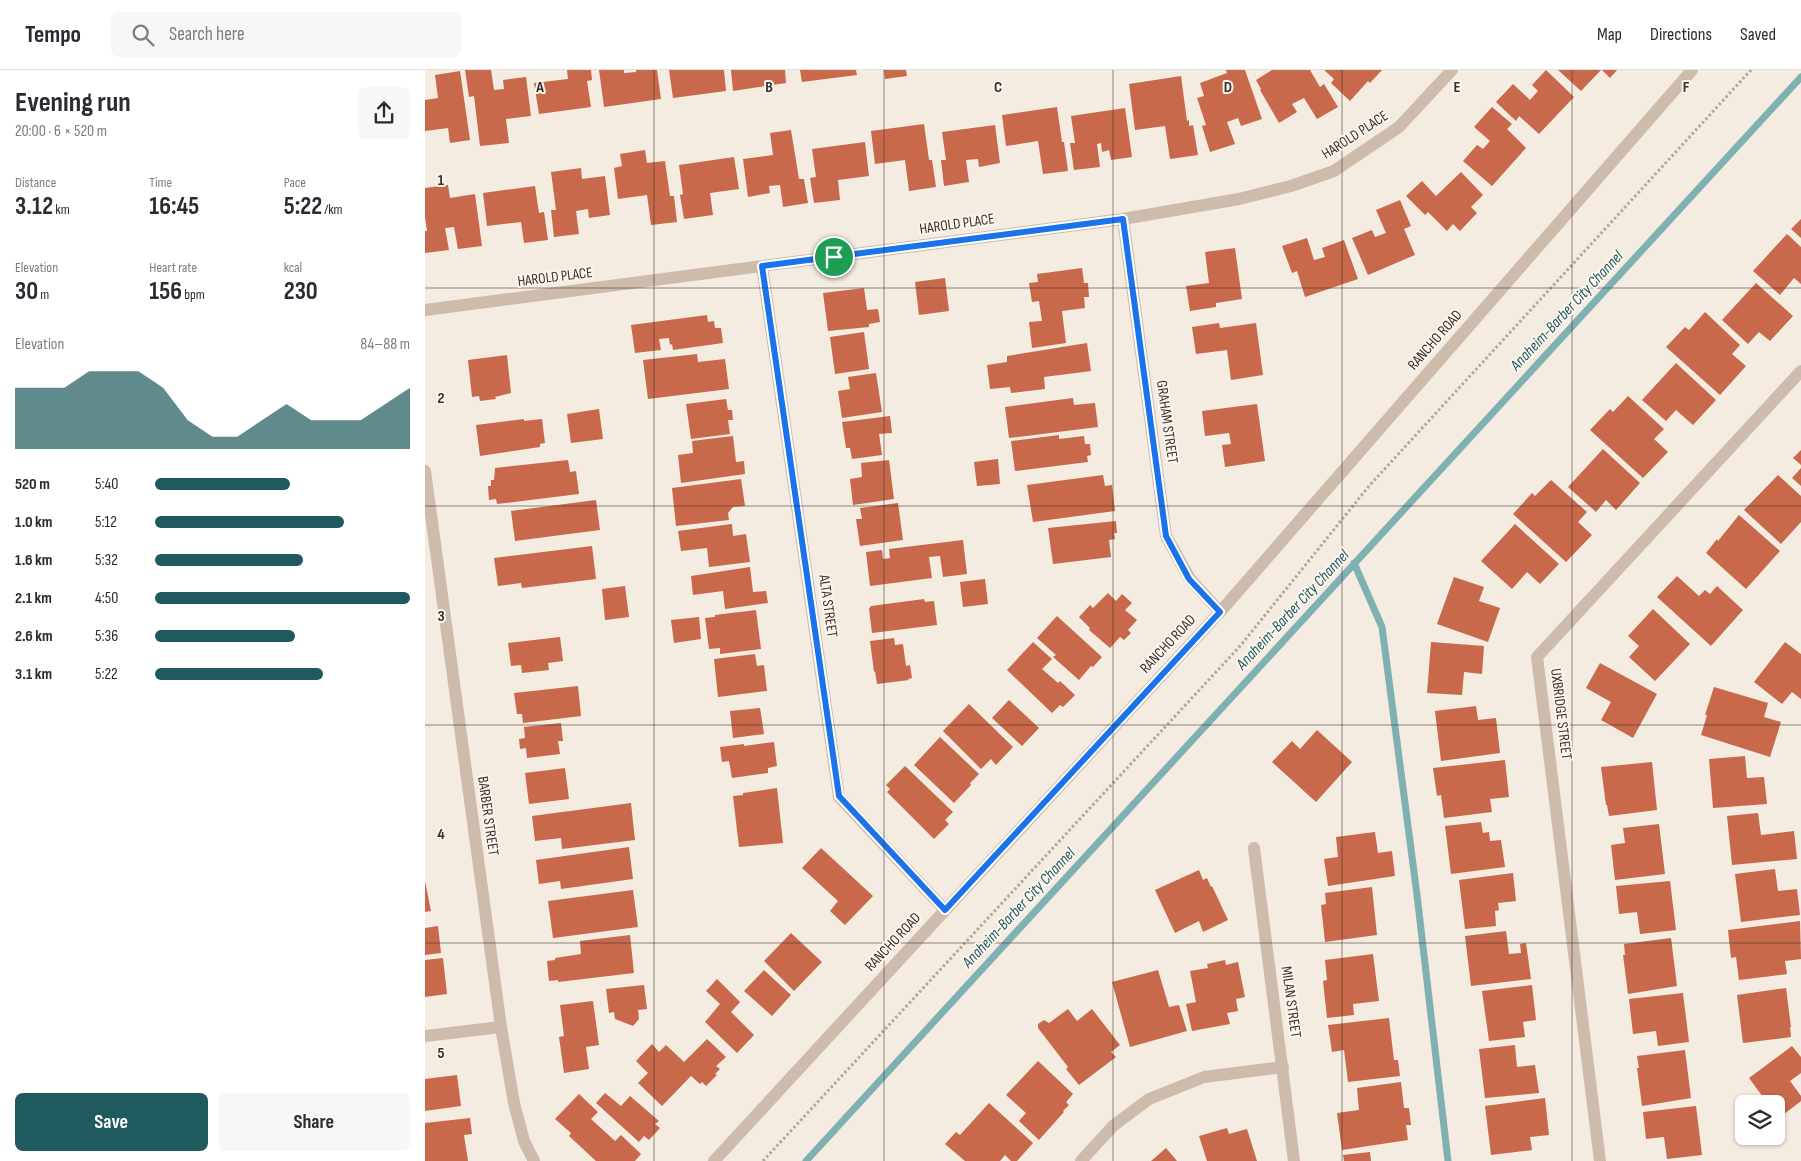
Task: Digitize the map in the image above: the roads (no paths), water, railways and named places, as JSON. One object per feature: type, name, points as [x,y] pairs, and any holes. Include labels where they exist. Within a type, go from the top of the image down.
[{"type":"street","name":"HAROLD PLACE","points":[[425,310],[1123,219],[1239,199],[1291,186],[1334,171],[1399,126],[1452,70]]},
{"type":"street","name":"RANCHO ROAD","points":[[714,1161],[1220,612],[1692,70]]},
{"type":"street","name":"GRAHAM STREET","points":[[1123,219],[1166,536],[1189,579],[1220,612]]},
{"type":"street","name":"ALTA STREET","points":[[762,266],[839,796],[945,910]]},
{"type":"street","name":"UXBRIDGE STREET","points":[[1600,1161],[1537,657],[1801,372]]},
{"type":"street","name":"BARBER STREET","points":[[425,471],[501,1027],[514,1103],[524,1141],[534,1161]]},
{"type":"street","name":"MILAN STREET","points":[[1254,848],[1294,1161]]},
{"type":"street","points":[[425,1036],[501,1027]]},
{"type":"street","points":[[1081,1161],[1113,1126],[1149,1099],[1203,1077],[1283,1067]]},
{"type":"waterway","name":"Anaheim-Barber City Channel","points":[[806,1161],[1801,77]]},
{"type":"waterway","points":[[1354,563],[1382,627],[1417,895],[1448,1161]]}]
